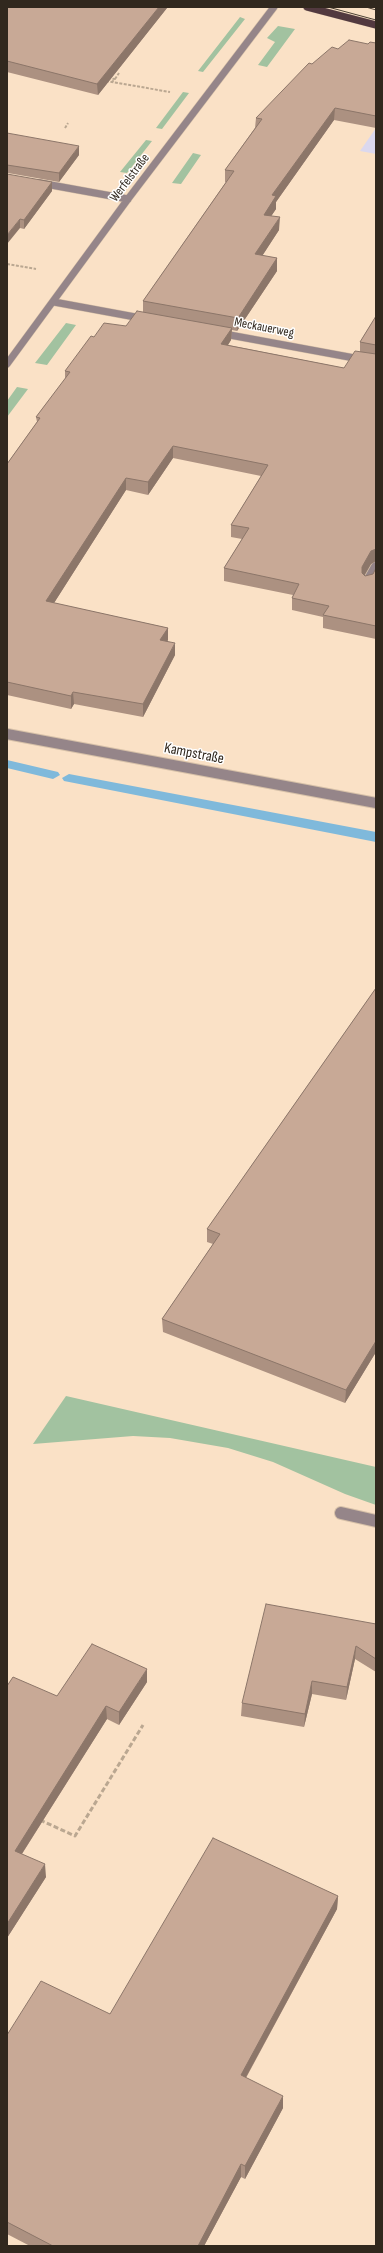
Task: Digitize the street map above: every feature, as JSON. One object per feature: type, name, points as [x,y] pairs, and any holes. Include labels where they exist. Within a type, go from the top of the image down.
[{"type":"main road","points":[[307,7],[376,25]]},
{"type":"street","name":"Werfelstraße","points":[[7,364],[54,302],[128,199],[274,7]]},
{"type":"street","points":[[30,182],[128,199]]},
{"type":"street","points":[[54,302],[156,321]]},
{"type":"street","name":"Meckauerweg","points":[[211,331],[376,362]]},
{"type":"street","points":[[367,583],[376,567]]},
{"type":"street","name":"Kampstraße","points":[[7,734],[376,803]]},
{"type":"street","points":[[341,1513],[376,1521]]},
{"type":"path","points":[[112,82],[119,73]]},
{"type":"path","points":[[107,78],[115,79]]},
{"type":"path","points":[[103,80],[172,92]]},
{"type":"path","points":[[65,128],[68,123]]},
{"type":"path","points":[[7,264],[34,269]]},
{"type":"path","points":[[34,1817],[75,1836],[143,1725]]},
{"type":"shaded area","points":[[376,128],[376,154],[360,151]]},
{"type":"green space","points":[[240,17],[245,19],[203,72],[198,71]]},
{"type":"green space","points":[[278,26],[295,29],[267,67],[258,65],[275,42],[267,38]]},
{"type":"green space","points":[[183,92],[189,93],[162,129],[156,128]]},
{"type":"green space","points":[[146,140],[152,141],[127,173],[120,172]]},
{"type":"green space","points":[[193,153],[201,155],[181,184],[172,183]]},
{"type":"green space","points":[[66,323],[76,325],[47,365],[35,363]]},
{"type":"green space","points":[[17,387],[28,389],[7,417],[7,401]]},
{"type":"green space","points":[[66,1396],[376,1467],[376,1505],[345,1494],[273,1462],[228,1448],[170,1438],[133,1436],[33,1444]]},
{"type":"building","points":[[7,7],[159,7],[97,84],[7,61]]},
{"type":"building","points":[[349,40],[368,44],[370,42],[376,43],[376,116],[335,108],[272,195],[276,196],[264,215],[280,217],[255,254],[277,258],[238,318],[143,301],[234,171],[225,170],[262,119],[256,118],[309,63],[312,64],[332,47],[338,49]]},
{"type":"building","points":[[7,133],[79,146],[59,173],[7,165]]},
{"type":"building","points":[[7,174],[52,182],[24,220],[20,219],[7,235]]},
{"type":"building","points":[[137,311],[232,328],[221,344],[344,368],[355,351],[376,354],[376,549],[371,551],[362,567],[362,573],[365,576],[373,574],[376,568],[376,626],[323,615],[329,606],[292,598],[299,584],[224,568],[249,528],[231,525],[268,465],[173,446],[148,482],[126,478],[46,601],[168,628],[160,640],[175,643],[143,704],[73,692],[71,696],[7,682],[7,464],[40,418],[36,417],[70,372],[65,371],[91,336],[94,337],[104,323],[126,326]]},
{"type":"building","points":[[376,316],[376,345],[360,342]]},
{"type":"building","points":[[376,988],[376,1341],[346,1390],[162,1319],[220,1234],[207,1229]]},
{"type":"building","points":[[266,1604],[376,1624],[376,1659],[356,1646],[347,1687],[312,1681],[305,1714],[242,1703]]},
{"type":"building","points":[[92,1644],[147,1669],[119,1712],[106,1706],[15,1851],[45,1864],[7,1924],[7,1686],[13,1677],[57,1696]]},
{"type":"building","points":[[213,1838],[338,1896],[241,2075],[283,2096],[245,2166],[241,2164],[198,2246],[53,2246],[7,2222],[7,2035],[41,1981],[110,2014]]},
{"type":"waterway","points":[[7,764],[53,775]]},
{"type":"waterway","points":[[69,778],[376,837]]},
{"type":"tram line","points":[[328,7],[376,20]]},
{"type":"tram line","points":[[366,7],[376,10]]}]
